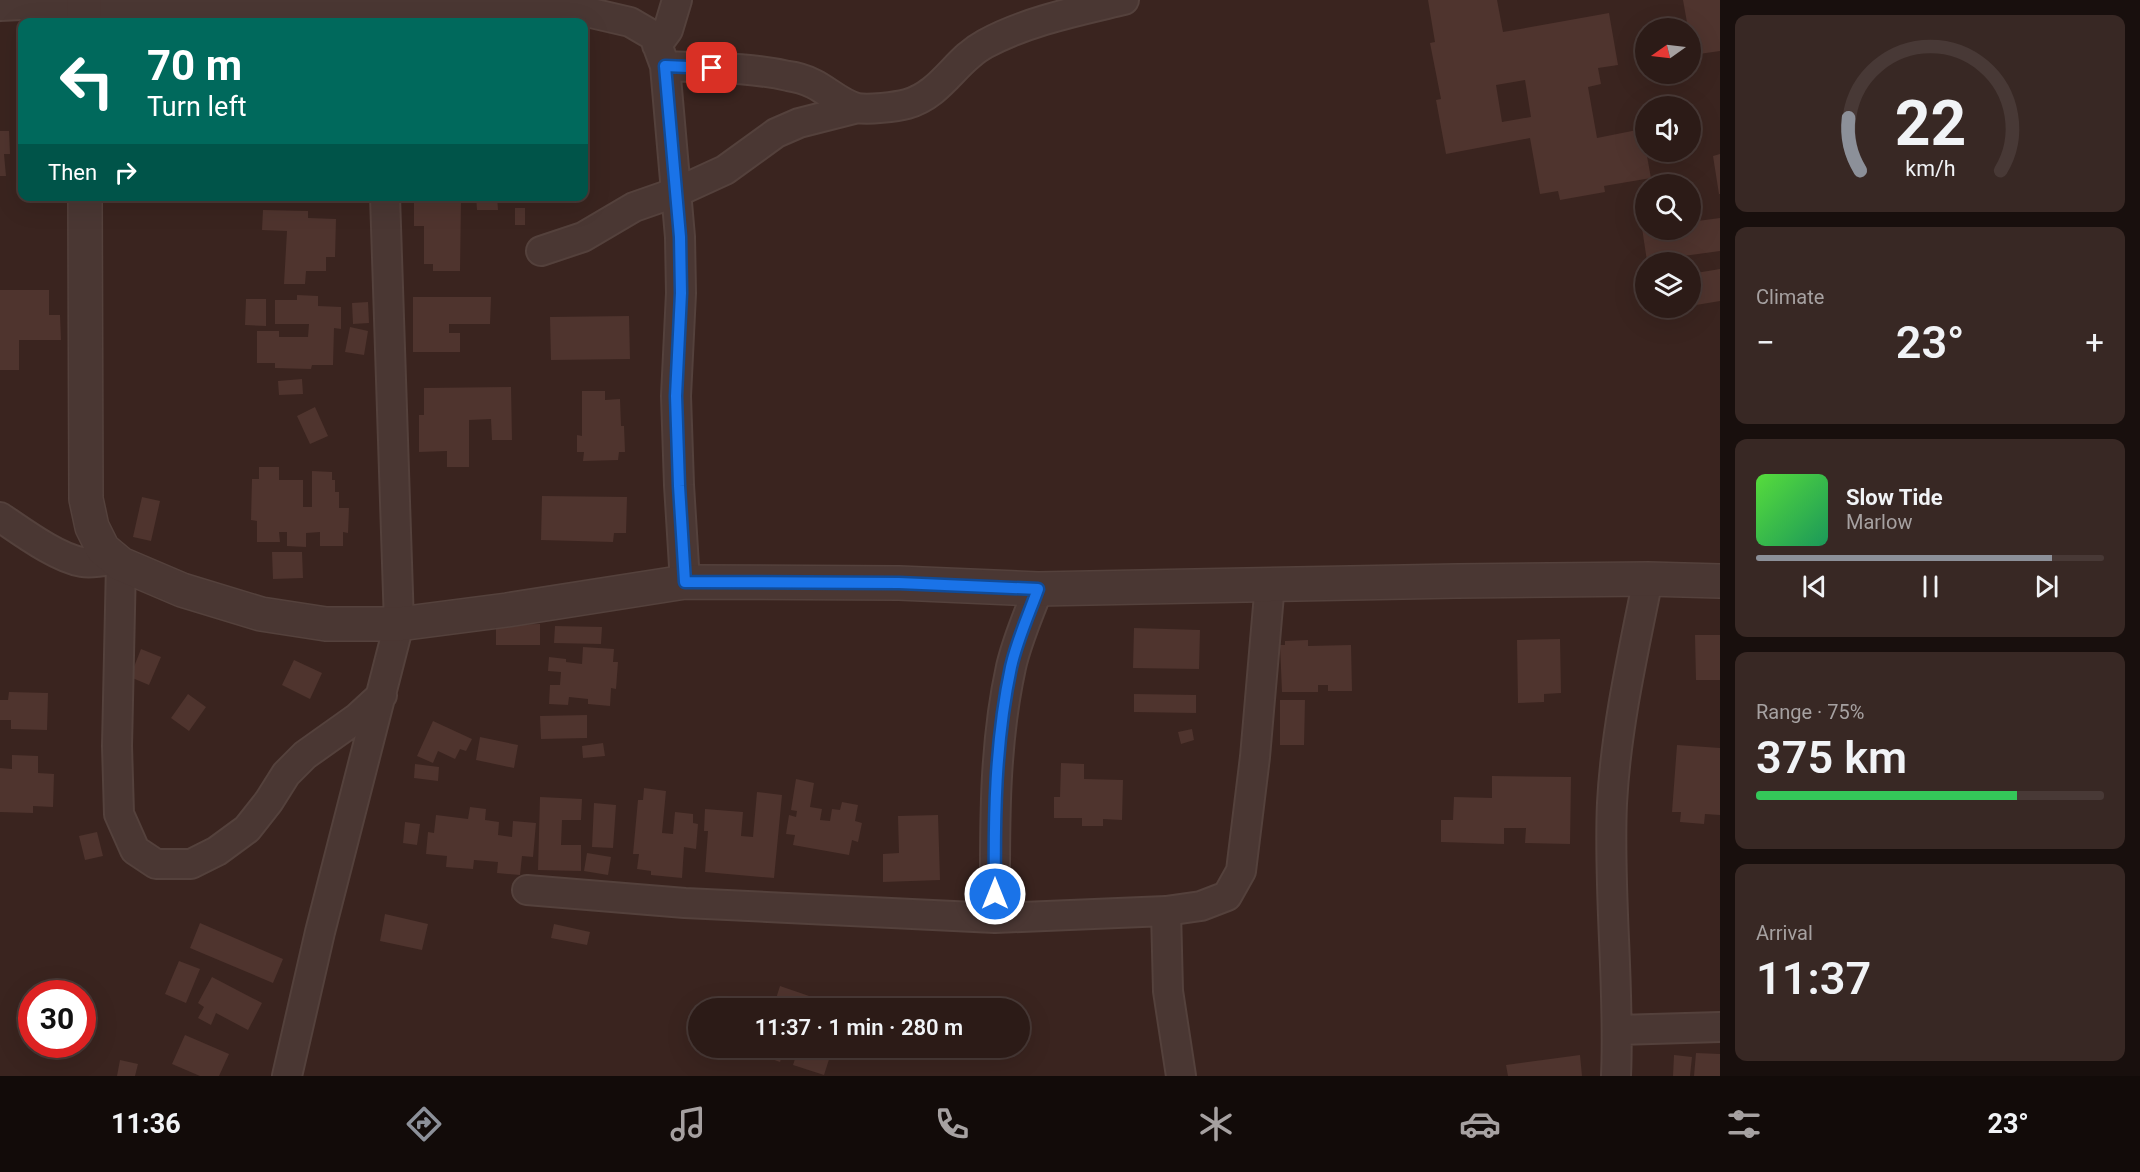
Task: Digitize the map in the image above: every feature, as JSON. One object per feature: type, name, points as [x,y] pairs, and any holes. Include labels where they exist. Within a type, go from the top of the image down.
[{"type":"street","points":[[661,55],[677,0]]},
{"type":"street","points":[[541,251],[583,237],[634,207],[677,192],[725,170],[776,133],[799,123],[858,108],[906,105],[927,96],[946,80],[964,59],[985,44],[1025,27],[1124,0]]},
{"type":"street","points":[[0,6],[380,15],[561,6],[630,22],[654,36],[661,55],[680,237],[681,293],[676,396],[685,582]]},
{"type":"street","points":[[661,55],[790,76],[812,83],[858,108]]},
{"type":"street","points":[[85,201],[86,499],[92,527],[103,549],[118,562],[182,590],[261,614],[326,624],[399,624],[507,610],[685,582],[899,583],[1038,589],[1270,583],[1648,579],[1720,581]]},
{"type":"street","points":[[287,1076],[320,932],[399,624],[385,201]]},
{"type":"street","points":[[0,517],[23,533],[68,558],[82,562],[118,562]]},
{"type":"street","points":[[118,562],[119,814],[135,850],[156,864],[191,864],[217,851],[247,829],[286,774],[305,755],[357,718],[382,695]]},
{"type":"street","points":[[1616,1076],[1618,1030],[1611,898],[1612,802],[1625,695],[1648,579]]},
{"type":"street","points":[[527,890],[685,903],[995,918],[1166,911],[1201,906],[1227,896],[1241,871],[1270,583]]},
{"type":"street","points":[[995,918],[994,802],[1001,726],[1012,665],[1038,589]]},
{"type":"street","points":[[1166,911],[1168,991],[1181,1076]]},
{"type":"street","points":[[1618,1030],[1720,1027]]},
{"type":"building","points":[[1428,0],[1497,0],[1503,32],[1609,13],[1618,65],[1598,68],[1601,84],[1588,87],[1597,138],[1635,130],[1635,162],[1648,162],[1650,174],[1635,174],[1635,181],[1604,186],[1605,192],[1560,200],[1558,191],[1540,194],[1530,138],[1446,154],[1436,100],[1441,99],[1430,43],[1435,42]],"holes":[[[1525,80],[1531,117],[1502,122],[1496,85]]]},
{"type":"building","points":[[1683,0],[1720,0],[1720,51],[1701,54],[1701,18],[1686,18]]},
{"type":"building","points":[[0,131],[9,131],[10,154],[4,154],[6,176],[0,176]]},
{"type":"building","points":[[1720,154],[1720,194],[1719,194],[1713,156]]},
{"type":"building","points":[[414,201],[461,201],[460,271],[433,271],[433,264],[424,264],[424,226],[414,226]]},
{"type":"building","points":[[476,201],[497,201],[498,210],[477,210]]},
{"type":"building","points":[[515,208],[525,208],[525,225],[515,225]]},
{"type":"building","points":[[263,210],[308,211],[308,218],[336,219],[335,257],[326,257],[326,271],[306,271],[305,284],[284,284],[287,231],[262,230]]},
{"type":"building","points":[[1720,218],[1720,251],[1701,254],[1646,252],[1644,240],[1701,240],[1701,221]]},
{"type":"building","points":[[1720,269],[1720,301],[1701,304],[1701,272]]},
{"type":"building","points":[[0,290],[49,290],[49,315],[60,315],[61,340],[19,340],[19,370],[0,370]]},
{"type":"building","points":[[297,295],[318,296],[318,306],[341,307],[341,329],[334,328],[333,365],[312,365],[311,369],[275,368],[275,363],[257,363],[257,331],[279,331],[279,337],[308,337],[309,324],[275,324],[275,300],[297,300]]},
{"type":"building","points":[[413,297],[491,297],[490,324],[449,324],[449,333],[460,333],[460,352],[413,352]]},
{"type":"building","points":[[246,299],[266,299],[266,326],[245,325]]},
{"type":"building","points":[[368,302],[369,323],[353,324],[352,303]]},
{"type":"building","points":[[629,316],[630,359],[551,360],[550,317]]},
{"type":"building","points":[[350,327],[368,331],[364,355],[345,352]]},
{"type":"building","points":[[302,379],[303,394],[279,395],[278,381]]},
{"type":"building","points":[[511,387],[512,440],[492,440],[491,419],[469,420],[469,467],[447,467],[447,451],[419,452],[419,415],[424,415],[424,388]]},
{"type":"building","points":[[582,391],[605,391],[605,400],[620,399],[625,452],[619,452],[618,460],[583,461],[584,452],[577,452],[577,435],[582,436]]},
{"type":"building","points":[[315,407],[328,436],[310,444],[297,416]]},
{"type":"building","points":[[259,467],[279,467],[279,480],[303,480],[303,507],[312,507],[312,471],[332,472],[335,492],[339,492],[339,508],[349,508],[348,533],[343,532],[343,546],[320,546],[320,532],[306,533],[306,547],[287,546],[287,532],[279,532],[280,542],[257,542],[257,521],[251,520],[252,479],[259,479]]},
{"type":"building","points":[[542,496],[627,497],[626,533],[614,533],[613,542],[541,540]]},
{"type":"building","points":[[142,497],[160,501],[151,541],[133,537]]},
{"type":"building","points":[[272,552],[302,552],[303,578],[273,579]]},
{"type":"building","points":[[540,624],[540,645],[496,645],[496,625]]},
{"type":"building","points":[[555,626],[602,627],[601,644],[554,643]]},
{"type":"building","points":[[1134,628],[1200,630],[1199,669],[1133,668]]},
{"type":"building","points":[[1695,635],[1720,635],[1720,680],[1696,680]]},
{"type":"building","points":[[1560,639],[1561,693],[1544,694],[1544,702],[1518,703],[1517,640]]},
{"type":"building","points":[[1308,640],[1308,646],[1351,645],[1352,691],[1328,691],[1328,685],[1318,685],[1318,692],[1282,692],[1280,645],[1285,645],[1285,641]]},
{"type":"building","points":[[583,647],[614,649],[613,662],[618,662],[616,689],[611,688],[610,706],[588,704],[588,699],[569,697],[568,705],[549,704],[550,685],[560,685],[561,672],[548,671],[549,657],[582,664]]},
{"type":"building","points":[[141,649],[161,657],[149,685],[130,677]]},
{"type":"building","points":[[294,660],[322,673],[310,699],[282,685]]},
{"type":"building","points":[[9,692],[48,693],[47,730],[11,729],[11,720],[0,720],[0,700],[8,700]]},
{"type":"building","points":[[188,694],[206,707],[189,731],[171,718]]},
{"type":"building","points":[[1134,694],[1196,695],[1196,713],[1134,712]]},
{"type":"building","points":[[1280,700],[1305,700],[1304,745],[1280,745]]},
{"type":"building","points":[[587,715],[587,738],[541,739],[540,716]]},
{"type":"building","points":[[433,721],[472,739],[466,751],[460,749],[455,759],[438,751],[433,763],[417,756]]},
{"type":"building","points":[[1192,729],[1194,740],[1181,744],[1178,732]]},
{"type":"building","points":[[480,737],[518,745],[514,768],[476,760]]},
{"type":"building","points":[[603,743],[605,756],[583,758],[582,746]]},
{"type":"building","points":[[1677,745],[1720,748],[1720,815],[1705,814],[1704,824],[1680,822],[1681,812],[1672,812]]},
{"type":"building","points":[[12,755],[38,756],[38,773],[54,774],[53,807],[33,806],[33,813],[0,812],[0,768],[12,769]]},
{"type":"building","points":[[1061,763],[1084,764],[1084,779],[1123,780],[1122,820],[1103,819],[1103,826],[1082,826],[1082,818],[1054,818],[1054,797],[1060,797]]},
{"type":"building","points":[[415,764],[439,767],[438,781],[414,778]]},
{"type":"building","points":[[1492,776],[1571,777],[1570,844],[1525,843],[1526,828],[1504,828],[1504,844],[1441,842],[1441,820],[1453,820],[1454,797],[1492,798]]},
{"type":"building","points":[[796,779],[814,783],[810,807],[822,809],[820,820],[830,821],[832,809],[840,810],[842,802],[858,805],[855,821],[862,823],[858,842],[852,840],[849,855],[793,845],[795,835],[786,834],[789,815],[796,817],[797,811],[791,810]]},
{"type":"building","points":[[644,788],[666,791],[662,833],[673,834],[675,812],[693,814],[693,823],[698,824],[696,849],[684,847],[682,878],[651,875],[651,871],[637,869],[639,854],[633,854],[638,800],[643,800]]},
{"type":"building","points":[[757,792],[782,795],[774,878],[705,872],[708,831],[704,831],[705,809],[743,812],[741,836],[753,837]]},
{"type":"building","points":[[540,797],[582,799],[581,820],[562,820],[561,845],[581,845],[581,871],[538,870]]},
{"type":"building","points":[[594,803],[616,805],[613,848],[592,847]]},
{"type":"building","points":[[470,807],[486,809],[485,820],[499,822],[498,835],[512,837],[513,821],[536,823],[533,857],[522,856],[520,875],[497,873],[498,862],[474,860],[473,869],[446,867],[447,856],[426,854],[428,832],[434,833],[436,815],[468,819]]},
{"type":"building","points":[[938,815],[940,880],[883,882],[883,854],[899,853],[898,816]]},
{"type":"building","points":[[405,822],[420,824],[417,845],[403,843]]},
{"type":"building","points":[[97,832],[103,856],[85,860],[79,836]]},
{"type":"building","points":[[587,853],[611,857],[608,875],[584,871]]},
{"type":"building","points":[[385,914],[428,924],[422,950],[380,941]]},
{"type":"building","points":[[200,923],[283,959],[273,983],[190,948]]},
{"type":"building","points":[[554,924],[590,932],[587,945],[551,938]]},
{"type":"building","points":[[179,961],[200,969],[186,1003],[165,994]]},
{"type":"building","points":[[212,977],[262,1003],[248,1030],[216,1013],[211,1025],[198,1018],[204,1007],[198,1003]]},
{"type":"building","points":[[780,986],[815,998],[776,998]]},
{"type":"building","points":[[185,1035],[229,1054],[219,1076],[200,1076],[172,1064]]},
{"type":"building","points":[[1696,1053],[1720,1054],[1720,1076],[1694,1076]]},
{"type":"building","points":[[1580,1055],[1582,1076],[1508,1076],[1506,1065]]},
{"type":"building","points":[[1674,1055],[1692,1057],[1690,1076],[1673,1076]]},
{"type":"building","points":[[769,1058],[781,1058],[780,1062]]},
{"type":"building","points":[[795,1058],[829,1058],[824,1075],[793,1065]]},
{"type":"building","points":[[120,1060],[138,1064],[135,1076],[117,1076]]},
{"type":"route","points":[[712,68],[665,66],[680,237],[681,293],[676,396],[685,582],[899,583],[1038,589],[1012,665],[1001,726],[994,802],[995,894]]}]
